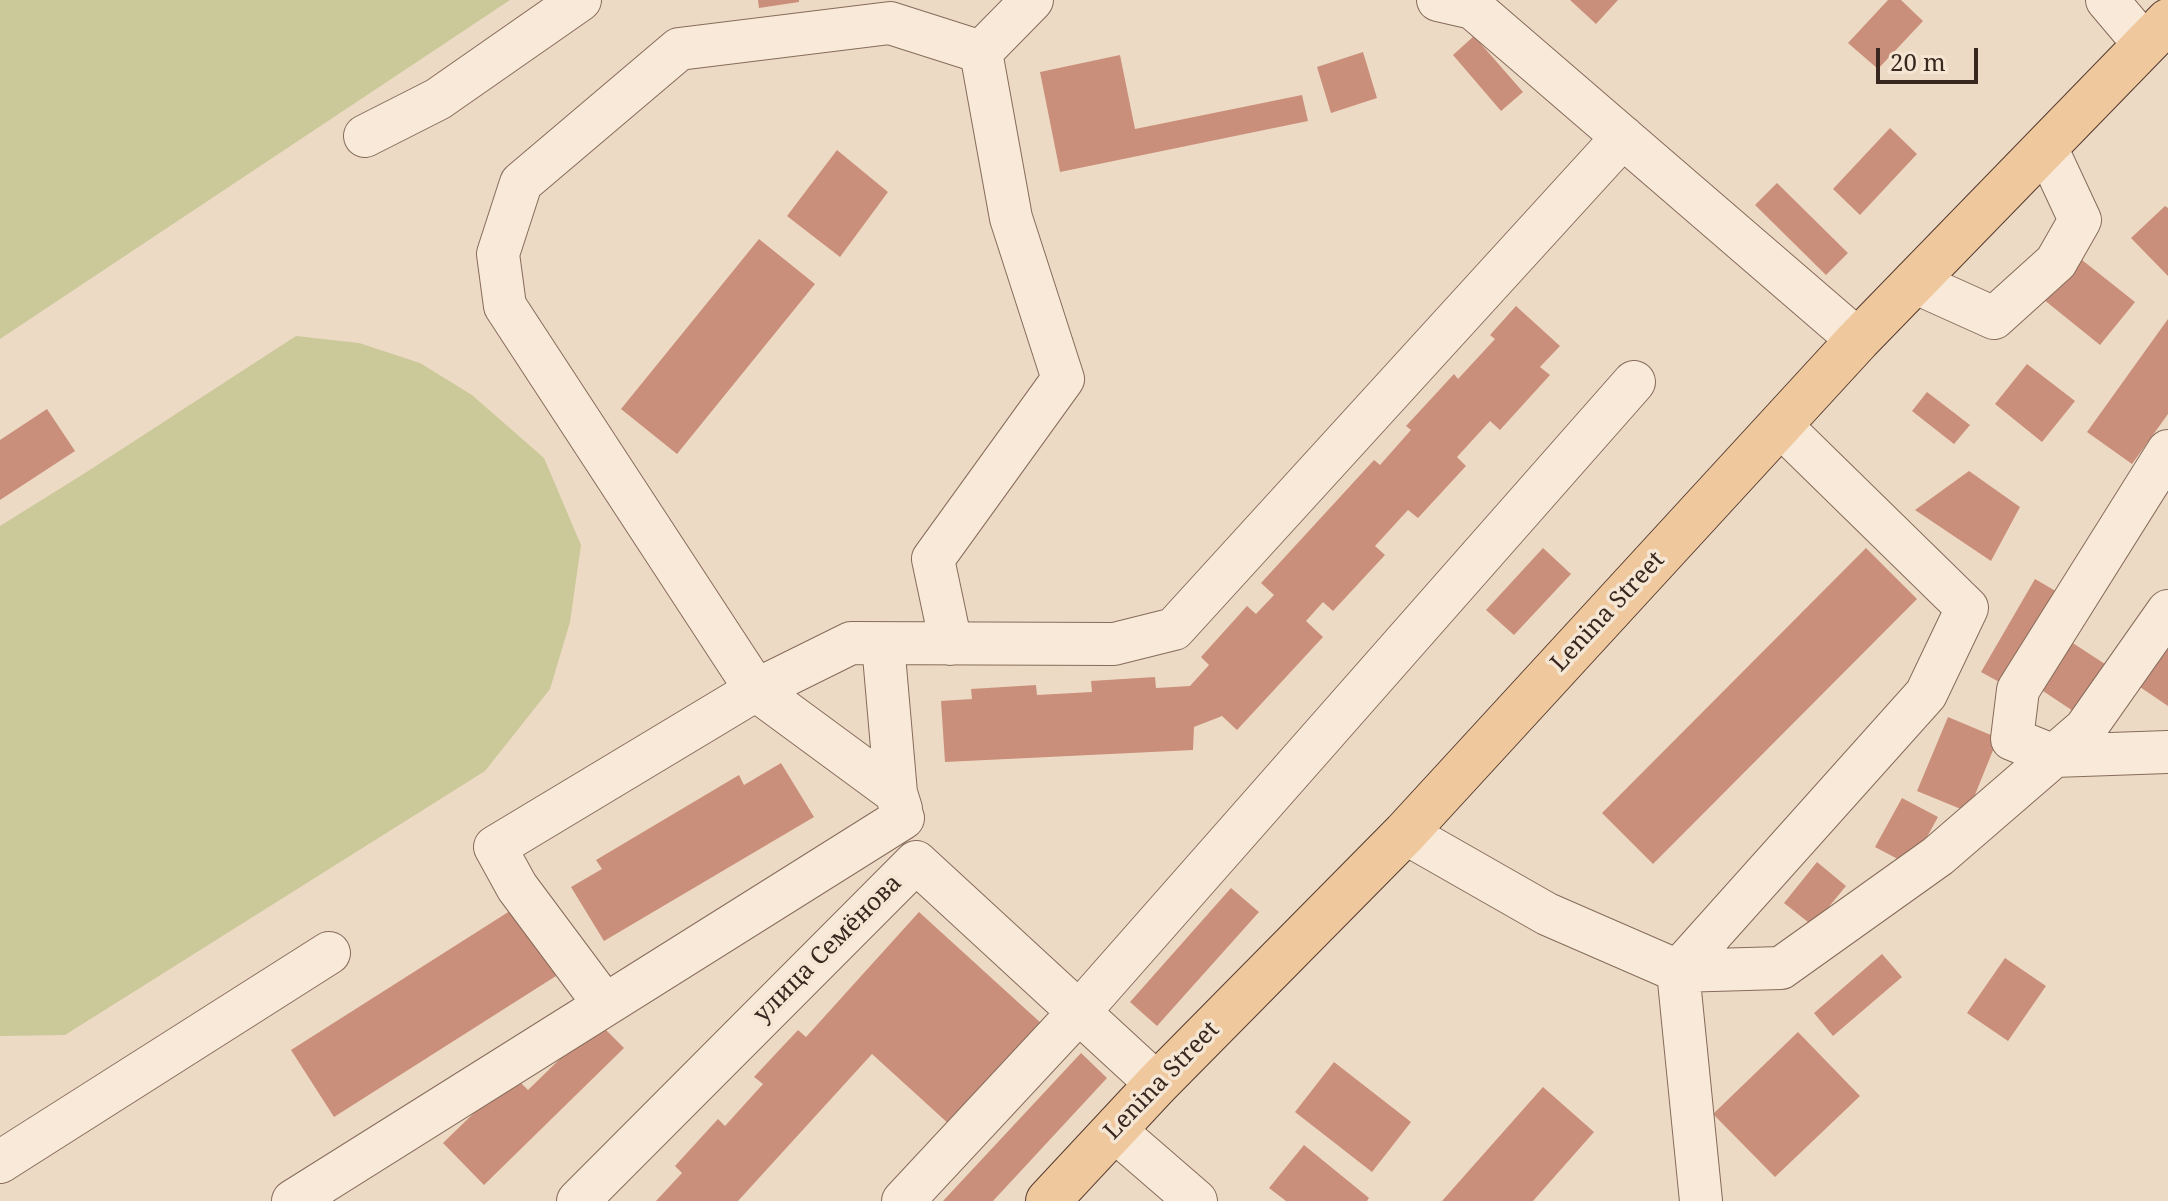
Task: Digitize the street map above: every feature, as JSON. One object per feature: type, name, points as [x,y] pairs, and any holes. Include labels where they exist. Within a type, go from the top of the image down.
[{"type":"main road","name":"Lenina Street","points":[[1048,1201],[1157,1084],[1405,833],[1858,340],[2156,33]]},
{"type":"street","points":[[365,136],[438,99],[580,0]]},
{"type":"street","points":[[981,52],[1032,0]]},
{"type":"street","points":[[1438,0],[1473,8],[1858,340]]},
{"type":"street","points":[[2107,0],[2156,33]]},
{"type":"street","points":[[900,805],[756,690],[505,306],[498,254],[521,183],[679,49],[890,23],[981,52]]},
{"type":"street","points":[[951,644],[933,559],[1063,379],[1011,218],[981,52]]},
{"type":"street","points":[[605,1005],[517,887],[495,847],[756,690],[851,643],[1114,644],[1174,629],[1623,137]]},
{"type":"street","points":[[1914,282],[1994,318],[2056,262],[2080,220],[2046,147]]},
{"type":"street","points":[[903,1201],[1079,1012],[1634,382]]},
{"type":"street","points":[[1701,1201],[1678,971],[1926,694],[1967,608],[1780,425]]},
{"type":"street","points":[[2168,451],[2018,690],[2012,739],[2054,756],[2168,752]]},
{"type":"street","points":[[1405,833],[1547,914],[1678,971],[1781,968],[1938,856],[2085,729],[2168,611]]},
{"type":"street","points":[[883,644],[900,805],[916,862]]},
{"type":"street","points":[[293,1201],[605,1005],[900,805]]},
{"type":"street","name":"улица Семёнова","points":[[578,1201],[916,862],[1157,1084]]},
{"type":"street","points":[[0,1162],[329,953]]},
{"type":"street","points":[[1114,1130],[1196,1201]]},
{"type":"shaded area","points":[[0,0],[510,0],[0,339]]},
{"type":"shaded area","points":[[296,336],[359,343],[420,363],[472,395],[544,458],[581,545],[570,622],[550,689],[485,771],[65,1035],[0,1036],[0,526]]},
{"type":"building","points":[[758,0],[799,0],[799,2],[759,8]]},
{"type":"building","points":[[1570,0],[1618,0],[1596,24]]},
{"type":"building","points":[[1888,0],[1901,0],[1923,21],[1878,69],[1848,43]]},
{"type":"building","points":[[1474,36],[1523,92],[1501,111],[1453,55]]},
{"type":"building","points":[[1363,52],[1377,98],[1331,113],[1317,67]]},
{"type":"building","points":[[1120,55],[1135,129],[1302,95],[1308,121],[1060,172],[1040,72]]},
{"type":"building","points":[[1890,128],[1917,154],[1860,215],[1833,189]]},
{"type":"building","points":[[837,150],[888,192],[840,257],[787,216]]},
{"type":"building","points":[[1777,183],[1848,253],[1826,275],[1755,205]]},
{"type":"building","points":[[2165,206],[2168,208],[2168,276],[2131,238]]},
{"type":"building","points":[[759,239],[815,284],[677,454],[621,409]]},
{"type":"building","points":[[2077,256],[2135,302],[2100,345],[2043,299]]},
{"type":"building","points":[[1516,306],[1560,346],[1540,367],[1550,375],[1500,430],[1490,421],[1457,457],[1466,466],[1418,518],[1408,510],[1375,546],[1385,555],[1333,611],[1323,602],[1306,621],[1323,637],[1237,730],[1222,716],[1194,727],[1193,750],[945,762],[941,701],[972,699],[971,689],[1036,685],[1037,695],[1092,692],[1091,681],[1155,677],[1156,688],[1190,686],[1209,665],[1201,657],[1247,606],[1256,614],[1274,595],[1261,583],[1374,460],[1380,465],[1411,430],[1406,426],[1454,374],[1458,379],[1495,339],[1490,335]]},
{"type":"building","points":[[2168,319],[2168,414],[2132,464],[2087,432]]},
{"type":"building","points":[[2027,364],[2075,401],[2042,442],[1995,404]]},
{"type":"building","points":[[1927,392],[1970,425],[1954,444],[1912,411]]},
{"type":"building","points":[[47,409],[75,451],[0,500],[0,440]]},
{"type":"building","points":[[1969,471],[2020,507],[1991,561],[1915,510]]},
{"type":"building","points":[[1543,548],[1571,574],[1514,635],[1486,610]]},
{"type":"building","points":[[1866,548],[1917,599],[1653,864],[1602,813]]},
{"type":"building","points":[[2035,579],[2066,597],[2012,689],[1981,672]]},
{"type":"building","points":[[2062,636],[2108,666],[2076,713],[2031,683]]},
{"type":"building","points":[[2168,646],[2168,706],[2140,687]]},
{"type":"building","points":[[1948,717],[1998,738],[1968,812],[1917,791]]},
{"type":"building","points":[[781,763],[814,817],[604,941],[571,887],[602,869],[596,860],[739,775],[744,785]]},
{"type":"building","points":[[1902,798],[1938,817],[1911,866],[1875,847]]},
{"type":"building","points":[[1817,862],[1846,886],[1813,926],[1784,903]]},
{"type":"building","points":[[1231,888],[1259,912],[1157,1026],[1130,1002]]},
{"type":"building","points":[[513,909],[556,976],[334,1117],[291,1050]]},
{"type":"building","points":[[919,912],[1042,1024],[950,1125],[872,1054],[738,1201],[656,1201],[682,1173],[675,1166],[718,1119],[725,1126],[763,1084],[754,1077],[798,1030],[806,1037]]},
{"type":"building","points":[[1882,954],[1902,977],[1833,1036],[1814,1013]]},
{"type":"building","points":[[2005,958],[2046,986],[2008,1041],[1967,1013]]},
{"type":"building","points":[[598,1022],[624,1048],[484,1185],[443,1143],[513,1075],[528,1090]]},
{"type":"building","points":[[1798,1032],[1860,1096],[1775,1177],[1713,1114]]},
{"type":"building","points":[[1081,1053],[1107,1078],[993,1201],[943,1201]]},
{"type":"building","points":[[1334,1062],[1411,1122],[1372,1172],[1295,1112]]},
{"type":"building","points":[[1543,1087],[1594,1132],[1533,1201],[1442,1201]]},
{"type":"building","points":[[1304,1145],[1369,1198],[1367,1201],[1286,1201],[1269,1188]]}]
